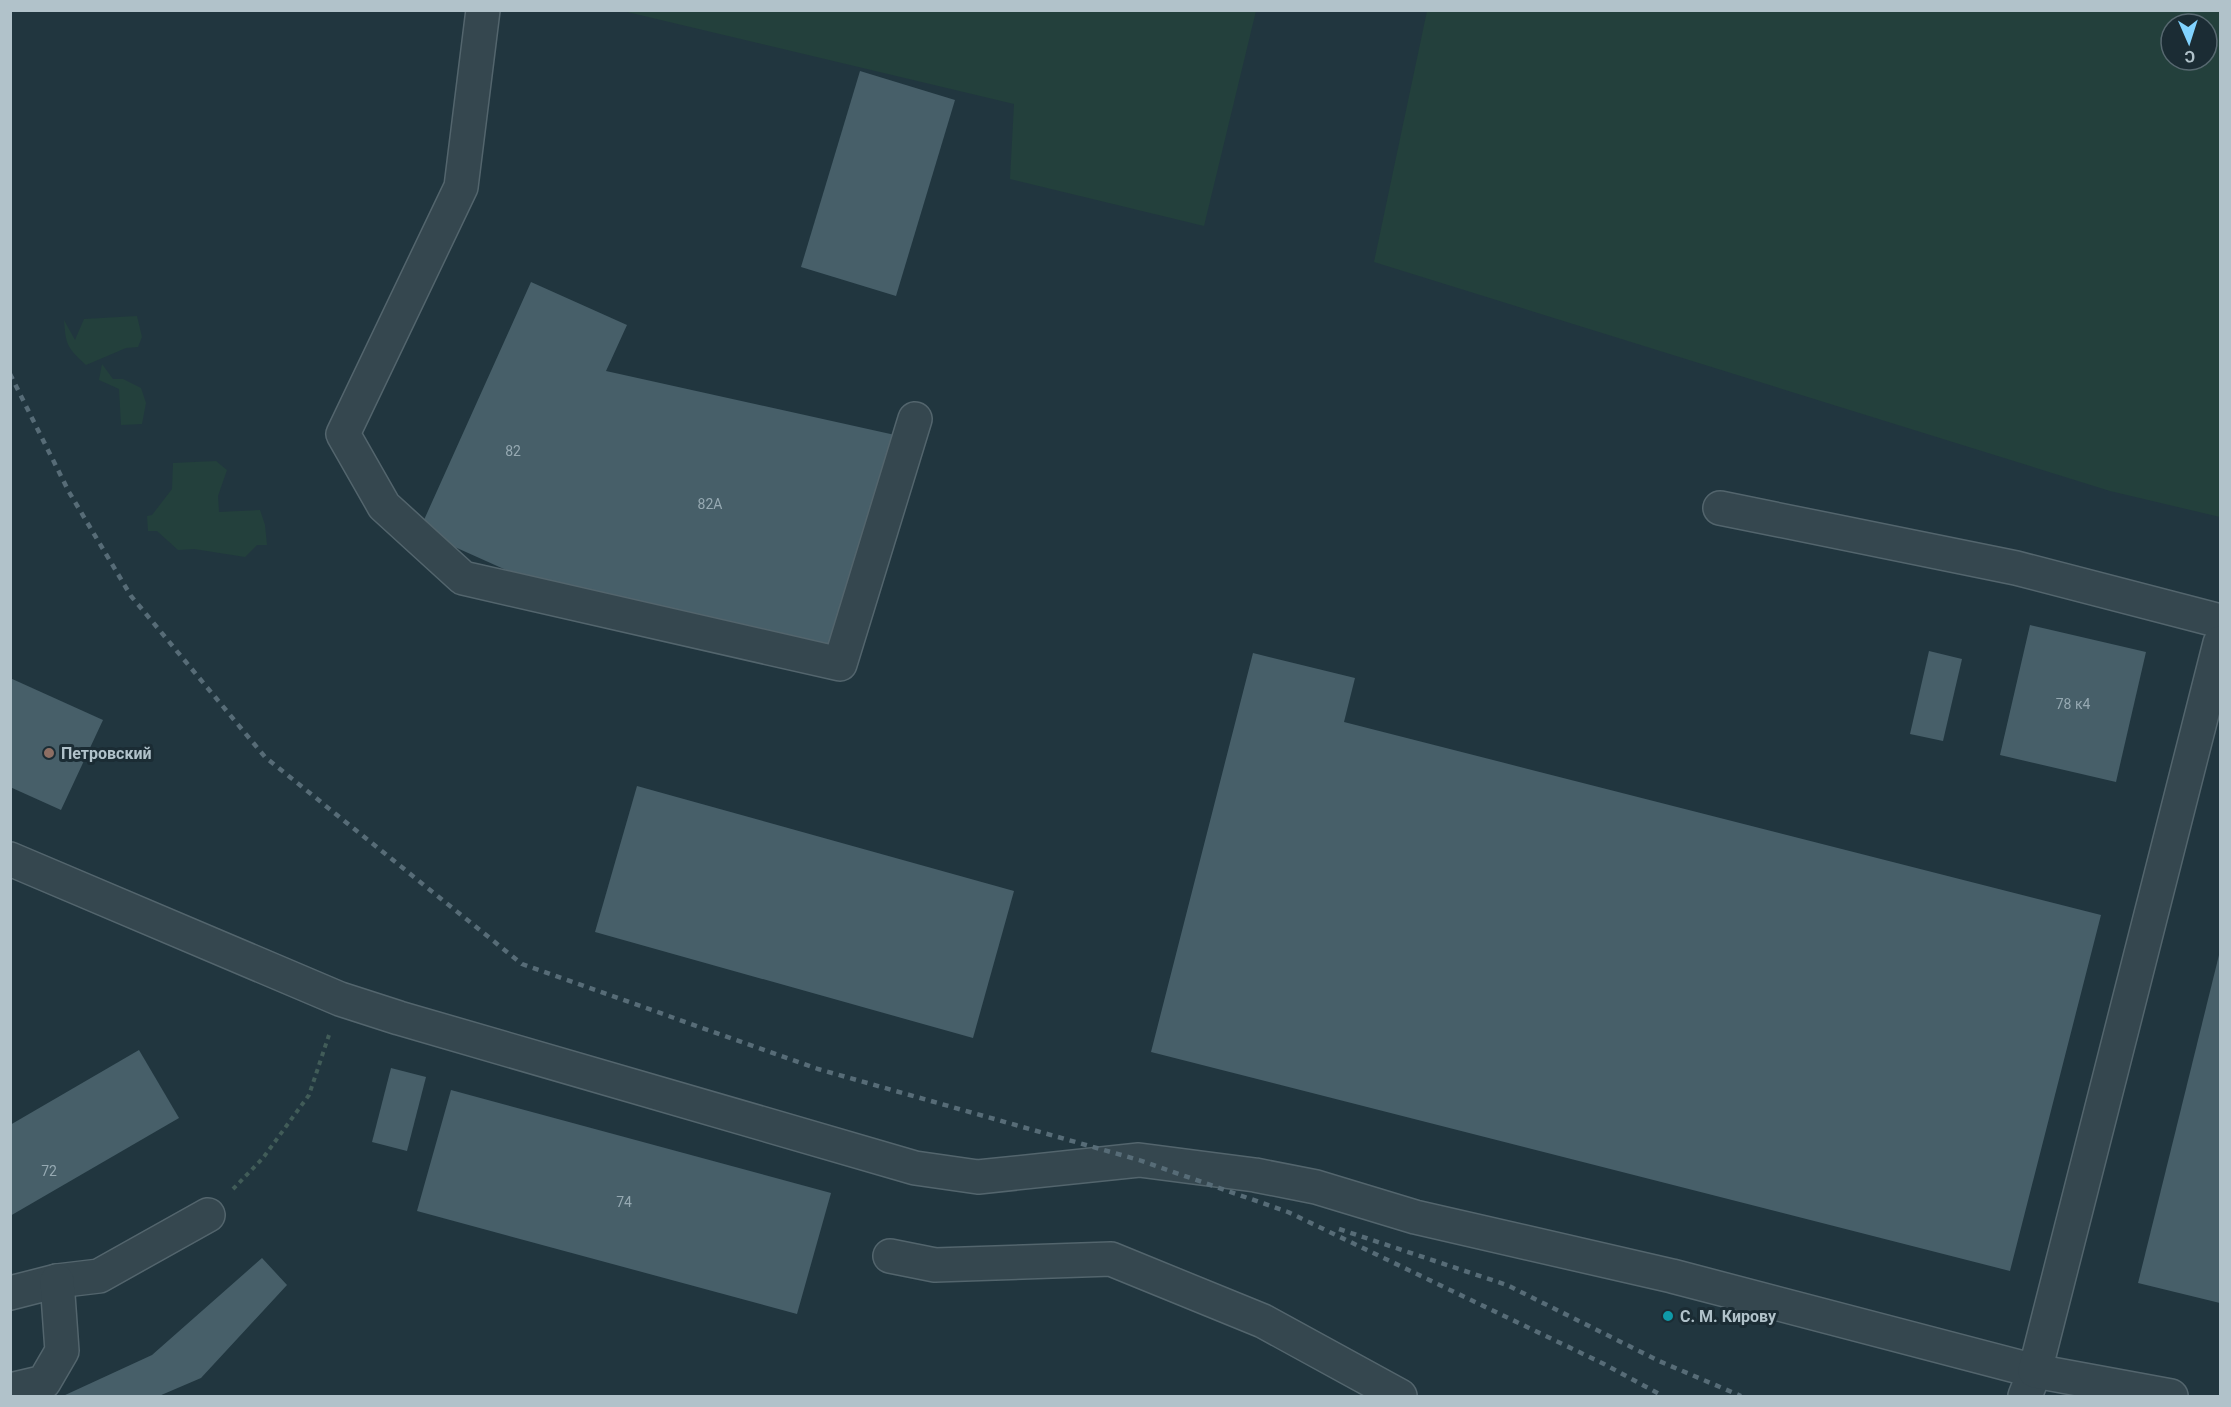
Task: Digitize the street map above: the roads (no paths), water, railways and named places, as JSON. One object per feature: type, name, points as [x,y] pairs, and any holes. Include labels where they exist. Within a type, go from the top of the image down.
[{"type":"street","points":[[483,10],[461,186],[343,434],[384,507],[463,578],[840,664],[915,419]]},
{"type":"street","points":[[1720,508],[2016,568],[2220,621]]},
{"type":"street","points":[[2030,1384],[2220,643]]},
{"type":"street","points":[[10,859],[340,999],[915,1168],[978,1177],[1139,1160],[1255,1175],[1316,1187],[1415,1217],[1672,1276],[2030,1384],[2171,1396]]},
{"type":"street","points":[[10,1293],[57,1281],[99,1276],[208,1215]]},
{"type":"street","points":[[890,1256],[935,1265],[1111,1259],[1263,1321],[1400,1396]]},
{"type":"street","points":[[10,1390],[44,1382],[62,1351],[57,1281]]},
{"type":"railway","points":[[10,374],[69,492],[131,596],[265,757],[522,964],[818,1069],[1139,1160],[1288,1212],[1604,1364],[1663,1396]]},
{"type":"railway","points":[[1339,1229],[1507,1285],[1659,1361],[1741,1396]]},
{"type":"place","name":"Петровский","points":[[49,753]]},
{"type":"place","name":"С. М. Кирову","points":[[1668,1316]]}]
